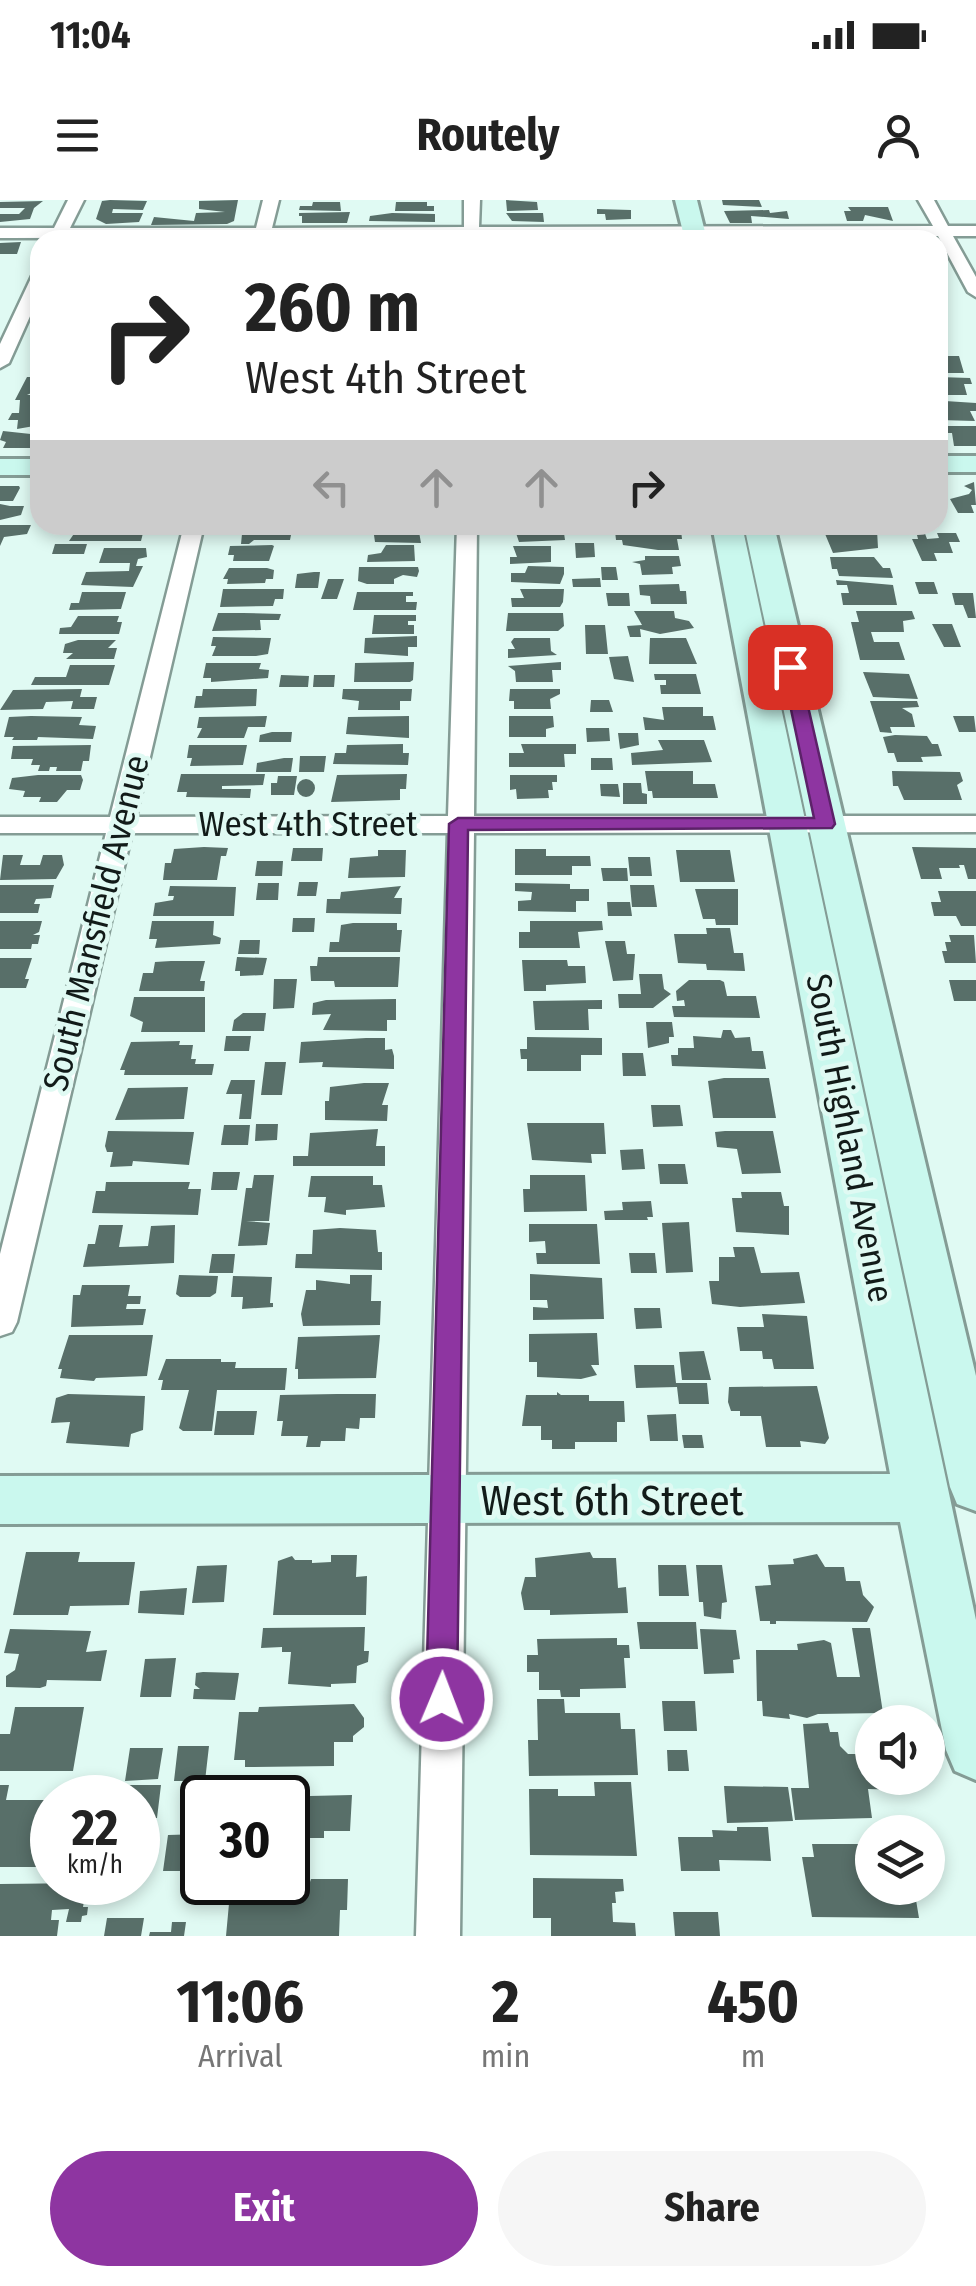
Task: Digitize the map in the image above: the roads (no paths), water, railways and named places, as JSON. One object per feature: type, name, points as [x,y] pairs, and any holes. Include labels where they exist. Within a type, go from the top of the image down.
[{"type":"main road","points":[[686,200],[694,230]]},
{"type":"main road","points":[[948,464],[976,464]]},
{"type":"main road","points":[[0,467],[30,467]]},
{"type":"main road","name":"South Highland Avenue","points":[[731,535],[806,824],[950,1493],[976,1750]]},
{"type":"main road","name":"South Highland Avenue","points":[[761,535],[806,824]]},
{"type":"main road","name":"West 6th Street","points":[[0,1500],[446,1501],[950,1493]]},
{"type":"street","points":[[61,230],[76,200]]},
{"type":"street","points":[[264,230],[271,200]]},
{"type":"street","points":[[471,230],[472,200]]},
{"type":"street","points":[[926,200],[944,230]]},
{"type":"street","points":[[619,230],[668,228]]},
{"type":"street","points":[[948,231],[976,231]]},
{"type":"street","points":[[0,233],[30,235]]},
{"type":"street","points":[[948,237],[976,292]]},
{"type":"street","points":[[0,363],[30,298]]},
{"type":"street","name":"South Mansfield Avenue","points":[[0,1322],[191,535]]},
{"type":"street","points":[[438,1936],[467,535]]},
{"type":"street","name":"West 4th Street","points":[[0,825],[976,824]]}]
